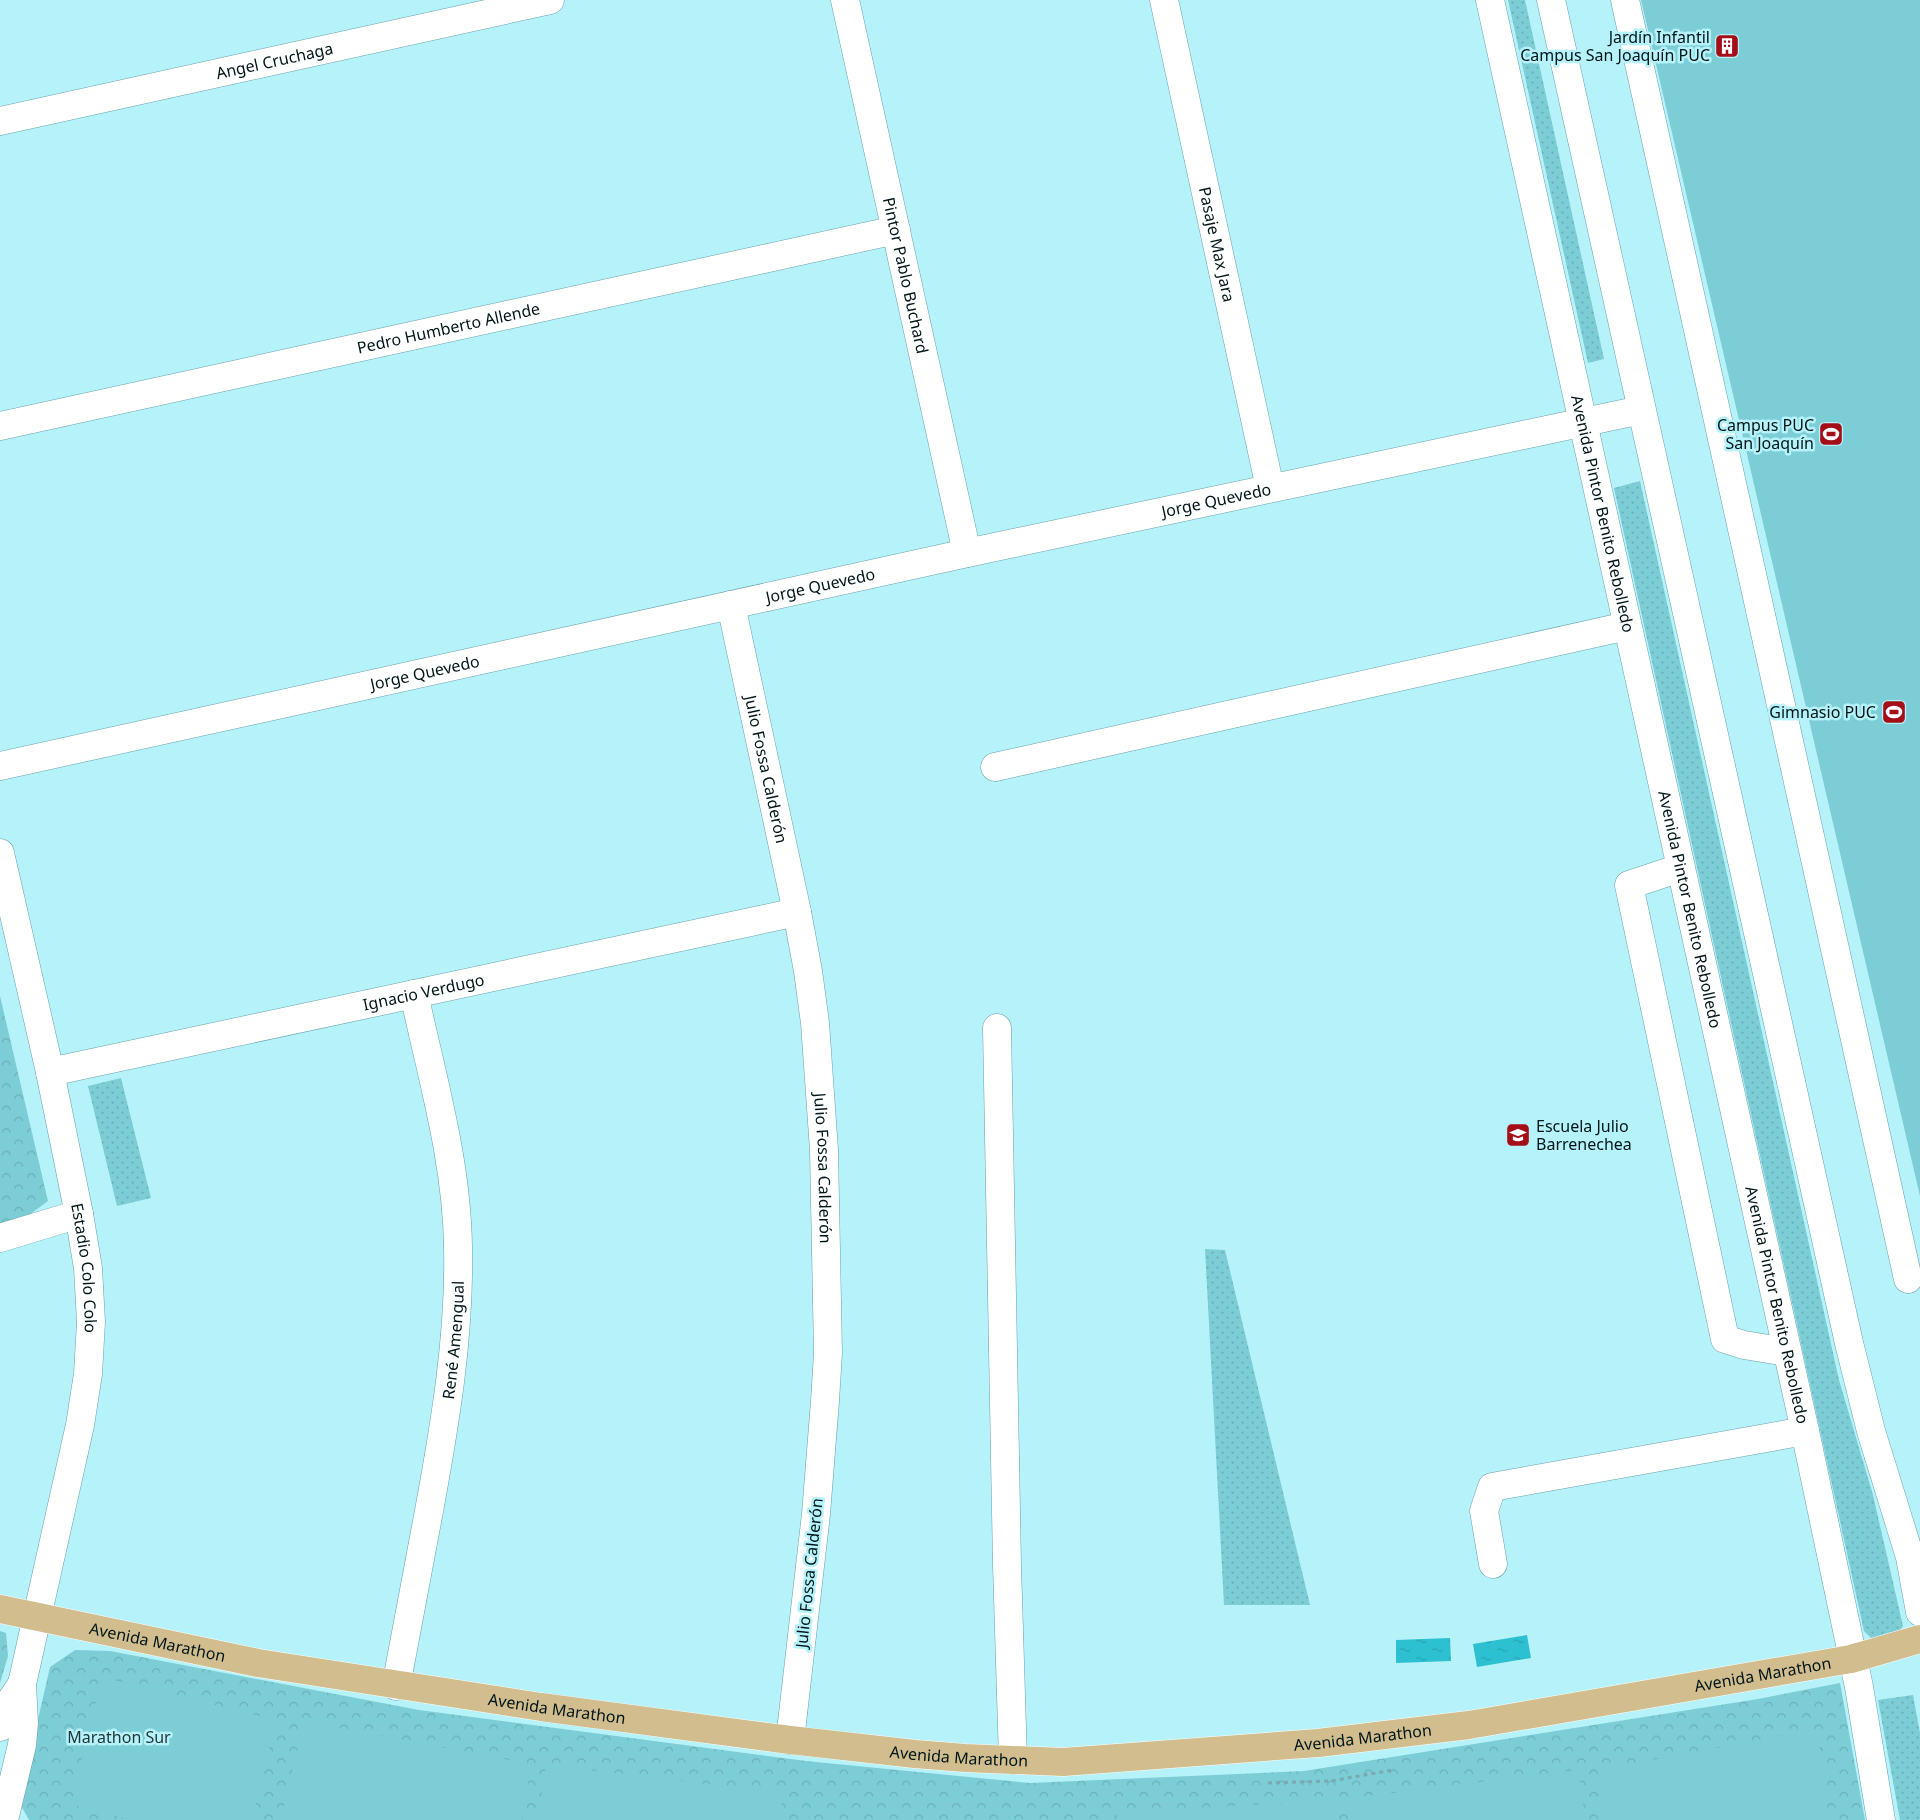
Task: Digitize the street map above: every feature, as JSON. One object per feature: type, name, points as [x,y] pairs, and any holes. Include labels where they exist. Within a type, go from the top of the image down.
[{"type":"main road","name":"Avenida Marathon","points":[[0,1609],[258,1663],[396,1686],[541,1707],[790,1740],[915,1754],[1063,1762],[1318,1743],[1469,1725],[1851,1659],[1920,1639]]},
{"type":"street","name":"Angel Cruchaga","points":[[0,121],[550,0]]},
{"type":"street","name":"Pintor Pablo Buchard","points":[[845,0],[967,553]]},
{"type":"street","name":"Pasaje Max Jara","points":[[1164,0],[1270,488]]},
{"type":"street","name":"Avenida Pintor Benito Rebolledo","points":[[1490,0],[1787,1352],[1858,1687],[1881,1820]]},
{"type":"street","points":[[1551,0],[1849,1343],[1871,1431],[1910,1557],[1920,1612]]},
{"type":"street","points":[[1625,0],[1908,1279]]},
{"type":"street","name":"Pedro Humberto Allende","points":[[0,426],[896,230]]},
{"type":"street","name":"Jorge Quevedo","points":[[0,766],[967,553],[1641,410]]},
{"type":"street","name":"Julio Fossa Calderón","points":[[731,605],[797,912],[808,972],[816,1032],[824,1150],[828,1353],[816,1514],[790,1740]]},
{"type":"street","points":[[995,767],[1628,626]]},
{"type":"street","name":"Estadio Colo Colo","points":[[0,853],[50,1072],[79,1214],[88,1268],[91,1322],[88,1374],[80,1425],[22,1684],[24,1723],[22,1745],[4,1820]]},
{"type":"street","points":[[1680,868],[1629,885],[1725,1339],[1744,1345],[1787,1352]]},
{"type":"street","name":"Ignacio Verdugo","points":[[50,1072],[797,912]]},
{"type":"street","name":"René Amengual","points":[[396,1686],[437,1463],[452,1366],[457,1300],[458,1247],[456,1204],[448,1151],[414,994]]},
{"type":"street","points":[[997,1028],[1006,1555],[1012,1760]]},
{"type":"street","points":[[0,1238],[79,1214]]},
{"type":"street","points":[[1492,1564],[1484,1511],[1492,1486],[1804,1432]]},
{"type":"street","name":"Estadio Colo Colo","points":[[0,1727],[12,1699],[22,1684]]},
{"type":"green space","points":[[1508,0],[1525,0],[1604,359],[1588,363]]},
{"type":"green space","name":"Campus PUC San Joaquín","points":[[1641,0],[1920,0],[1920,1196]]},
{"type":"green space","points":[[1640,481],[1839,1380],[1873,1495],[1903,1626],[1897,1634],[1872,1639],[1864,1631],[1614,488]]},
{"type":"green space","points":[[0,996],[48,1201],[14,1226],[0,1230]]},
{"type":"green space","points":[[121,1078],[151,1198],[117,1206],[88,1086]]},
{"type":"green space","points":[[1205,1249],[1225,1250],[1310,1605],[1224,1605]]},
{"type":"green space","points":[[0,1631],[6,1633],[8,1656],[0,1683]]},
{"type":"green space","name":"Marathon Sur","points":[[75,1650],[110,1651],[419,1710],[806,1761],[1030,1783],[1304,1771],[1758,1699],[1840,1683],[1865,1820],[29,1820],[19,1802],[50,1667]]},
{"type":"green space","points":[[102,1677],[276,1720],[252,1820],[132,1820],[71,1804]]},
{"type":"green space","points":[[1913,1695],[1920,1733],[1920,1820],[1900,1820],[1878,1700]]},
{"type":"green space","points":[[304,1721],[531,1764],[522,1820],[281,1820]]},
{"type":"green space","points":[[1817,1729],[1829,1820],[1603,1820],[1598,1770]]},
{"type":"green space","points":[[546,1765],[783,1793],[780,1820],[538,1820]]},
{"type":"green space","points":[[1578,1770],[1585,1820],[1354,1820],[1351,1798]]},
{"type":"green space","points":[[1336,1800],[1338,1820],[1118,1820],[1117,1813]]},
{"type":"water","points":[[1527,1635],[1531,1658],[1477,1667],[1473,1644]]},
{"type":"water","points":[[1450,1638],[1451,1661],[1396,1663],[1396,1640]]},
{"type":"place","name":"Jardín Infantil Campus San Joaquín PUC","points":[[1727,46]]},
{"type":"place","name":"Campus PUC San Joaquín","points":[[1831,434]]},
{"type":"place","name":"Gimnasio PUC","points":[[1894,712]]},
{"type":"place","name":"Escuela Julio Barrenechea","points":[[1518,1135]]}]
